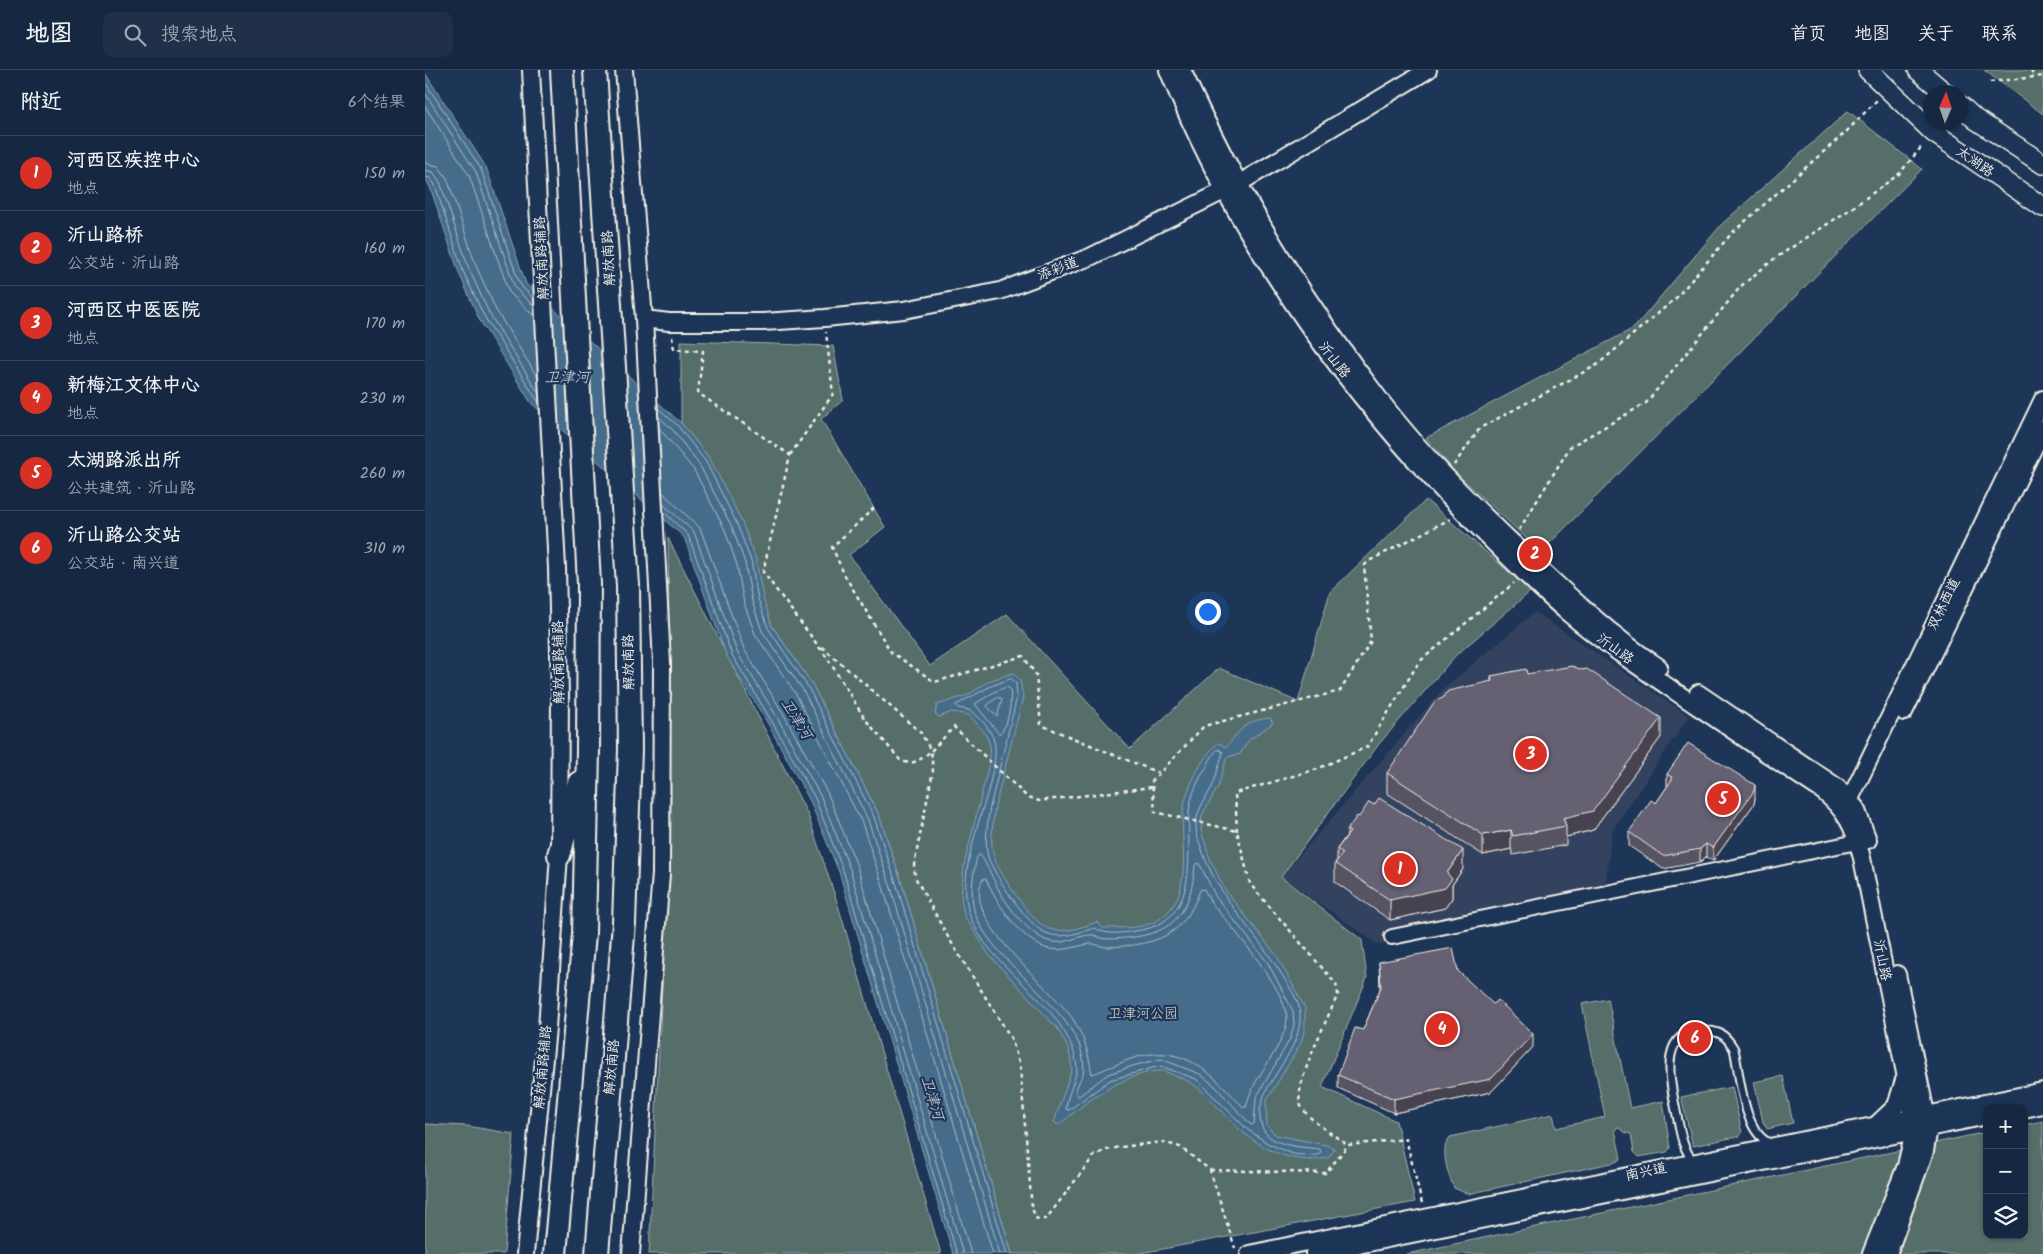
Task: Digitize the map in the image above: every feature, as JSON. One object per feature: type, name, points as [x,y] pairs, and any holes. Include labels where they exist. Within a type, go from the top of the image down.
[{"type":"highway","points":[[548,70],[565,144]]},
{"type":"highway","points":[[556,1253],[584,934],[589,584],[562,70]]},
{"type":"highway","name":"解放南路","points":[[595,70],[606,214],[628,586],[630,749],[623,923],[597,1254]]},
{"type":"highway","points":[[599,118],[600,70]]},
{"type":"highway","points":[[559,855],[588,751]]},
{"type":"main road","name":"太湖路","points":[[1868,70],[1934,133],[2043,206]]},
{"type":"main road","points":[[1918,70],[1936,85]]},
{"type":"main road","points":[[1968,112],[2043,164]]},
{"type":"street","name":"解放南路辅路","points":[[525,1254],[547,1028],[559,855],[560,695],[551,452],[531,70]]},
{"type":"street","points":[[624,70],[644,319],[662,664],[661,874],[631,1254]]},
{"type":"street","name":"沂山路","points":[[1168,70],[1231,188],[1315,310],[1385,406],[1446,477],[1511,542],[1570,596],[1641,654],[1831,782],[1848,807],[1862,858],[1911,1072],[1917,1120],[1925,1151],[1888,1254]]},
{"type":"street","name":"沂山路","points":[[1182,70],[1259,250],[1317,338],[1381,421],[1463,512],[1525,574],[1601,640],[1848,807]]},
{"type":"street","name":"添彩道","points":[[644,319],[669,322],[763,322],[825,318],[904,310],[1000,291],[1090,257],[1231,188],[1428,70]]},
{"type":"street","name":"双林西道","points":[[1848,807],[2043,398]]},
{"type":"street","name":"双林西道","points":[[1848,807],[2043,429]]},
{"type":"street","points":[[1392,937],[1852,843]]},
{"type":"street","points":[[1875,1132],[1896,1106],[1911,1072]]},
{"type":"street","name":"南兴道","points":[[1314,1254],[1731,1168],[1917,1120],[2043,1091]]},
{"type":"street","points":[[2028,1107],[2043,1105]]},
{"type":"street","name":"南兴道","points":[[1917,1120],[1983,1116]]},
{"type":"street","name":"沂山路","points":[[1871,1254],[1906,1166],[1917,1120]]},
{"type":"street","name":"南兴道","points":[[1249,1254],[1779,1145],[1875,1132]]},
{"type":"lane","points":[[1731,1168],[1696,1162],[1689,1157],[1683,1144],[1669,1066],[1671,1051],[1676,1043],[1689,1033],[1697,1031],[1719,1032],[1729,1040],[1734,1049],[1750,1122],[1758,1136],[1768,1143],[1779,1145]]},
{"type":"path","points":[[2031,70],[2034,76]]},
{"type":"path","points":[[1990,82],[2043,76]]},
{"type":"path","points":[[1446,477],[1480,428],[1597,365],[1676,298],[1732,233],[1847,131],[1887,90]]},
{"type":"path","points":[[1511,542],[1570,446],[1646,403],[1741,286],[1774,259],[1852,208],[1899,174],[1934,133]]},
{"type":"path","points":[[825,318],[833,394],[790,455],[763,572],[817,644],[865,719],[900,760],[906,764],[915,763],[931,751],[954,727],[1026,796],[1039,801],[1152,787]]},
{"type":"path","points":[[669,322],[674,349],[703,351],[698,394],[790,455]]},
{"type":"path","points":[[874,508],[832,547],[845,576],[891,652],[935,682],[1023,656],[1036,675],[1041,725],[1159,773]]},
{"type":"path","points":[[1237,831],[1155,812],[1152,781],[1204,726],[1339,691],[1371,641],[1364,566],[1463,512]]},
{"type":"path","points":[[1426,1218],[1406,1139],[1348,1145],[1306,1114],[1298,1099],[1302,1080],[1338,994],[1336,984],[1250,884],[1237,831],[1235,793],[1317,769],[1367,747],[1419,662],[1525,574]]},
{"type":"path","points":[[817,644],[921,733],[931,751],[933,771],[914,865],[915,878],[948,937],[1011,1038],[1020,1066],[1032,1210],[1037,1219],[1046,1219],[1093,1156],[1106,1150],[1141,1143],[1163,1142],[1180,1147],[1210,1170],[1237,1254]]},
{"type":"path","points":[[1210,1170],[1326,1173],[1348,1145]]},
{"type":"shaded area","points":[[1535,612],[1689,716],[1612,831],[1606,884],[1387,931],[1389,945],[1379,945],[1281,877],[1443,689]]},
{"type":"green space","points":[[1984,70],[2043,70],[2043,114]]},
{"type":"green space","points":[[1848,111],[1922,169],[1541,552],[1455,472],[1426,438],[1634,328],[1722,224]]},
{"type":"green space","name":"卫津河公园","points":[[681,341],[833,346],[843,400],[821,419],[885,527],[849,555],[930,666],[1007,614],[1130,749],[1219,668],[1298,702],[1330,592],[1426,500],[1531,591],[1455,656],[1379,744],[1281,877],[1362,940],[1367,978],[1322,1087],[1396,1121],[1415,1202],[1136,1254],[1012,1254],[902,884],[879,815],[812,684],[772,626],[710,459],[681,423]]},
{"type":"green space","points":[[668,538],[808,815],[838,905],[941,1254],[649,1254],[671,802]]},
{"type":"green space","points":[[1608,999],[1630,1108],[1663,1101],[1670,1148],[1667,1152],[1639,1157],[1634,1152],[1631,1134],[1618,1127],[1615,1130],[1621,1158],[1616,1162],[1468,1194],[1454,1188],[1447,1169],[1445,1155],[1445,1148],[1450,1137],[1553,1114],[1556,1128],[1605,1117],[1582,1004]]},
{"type":"green space","points":[[1783,1076],[1793,1123],[1767,1129],[1763,1122],[1754,1082]]},
{"type":"green space","points":[[1732,1087],[1742,1133],[1740,1136],[1693,1146],[1681,1097]]},
{"type":"green space","points":[[2043,1121],[2043,1254],[1407,1254],[1983,1133],[1983,1239],[2028,1239],[2028,1124]]},
{"type":"green space","points":[[425,1124],[467,1126],[514,1134],[504,1254],[425,1254]]},
{"type":"water","name":"卫津河","points":[[425,73],[486,167],[526,284],[681,423],[710,459],[742,522],[756,560],[763,598],[772,626],[812,684],[879,815],[902,884],[1012,1254],[953,1254],[839,872],[810,801],[767,722],[727,657],[684,537],[531,403],[479,319],[459,273],[430,187],[425,178]]},
{"type":"water","points":[[1013,673],[1020,680],[1023,697],[995,807],[992,847],[996,861],[1016,896],[1042,925],[1049,929],[1061,931],[1097,922],[1103,928],[1137,927],[1150,924],[1168,912],[1176,900],[1181,887],[1184,803],[1195,774],[1218,743],[1226,747],[1244,727],[1255,721],[1270,718],[1273,723],[1249,740],[1240,754],[1227,757],[1218,787],[1202,815],[1201,830],[1210,859],[1225,890],[1277,956],[1305,1008],[1305,1027],[1301,1043],[1266,1102],[1267,1126],[1276,1135],[1326,1145],[1335,1149],[1328,1158],[1314,1160],[1288,1157],[1263,1146],[1251,1139],[1230,1121],[1200,1089],[1185,1080],[1162,1071],[1144,1073],[1117,1084],[1093,1098],[1059,1125],[1054,1122],[1072,1069],[1069,1050],[1058,1029],[989,955],[964,915],[961,897],[964,865],[988,768],[990,745],[985,733],[969,715],[952,712],[939,717],[935,714],[937,705],[968,695],[989,681]]},
{"type":"building","points":[[1572,666],[1582,670],[1587,669],[1661,718],[1593,811],[1563,818],[1566,826],[1513,836],[1511,830],[1483,835],[1387,773],[1435,701],[1443,698],[1448,691],[1492,681],[1491,676],[1526,669],[1527,674]]},
{"type":"building","points":[[1688,743],[1755,785],[1754,791],[1713,848],[1706,844],[1700,849],[1663,856],[1629,832],[1651,800],[1656,803],[1673,778],[1667,774]]},
{"type":"building","points":[[1379,798],[1463,850],[1447,873],[1452,879],[1445,888],[1390,900],[1335,863],[1343,853],[1337,849],[1350,832],[1347,830],[1369,802],[1374,805]]},
{"type":"building","points":[[1453,948],[1458,971],[1493,1004],[1498,1000],[1533,1034],[1491,1079],[1394,1099],[1338,1075],[1355,1028],[1363,1030],[1381,987],[1379,962]]},
{"type":"place","name":"沂山路桥","points":[[1535,554]]},
{"type":"place","name":"河西区中医医院","points":[[1531,754]]},
{"type":"place","name":"太湖路派出所","points":[[1723,799]]},
{"type":"place","name":"河西区疾控中心","points":[[1400,869]]},
{"type":"place","name":"新梅江文体中心","points":[[1442,1029]]},
{"type":"place","name":"沂山路公交站","points":[[1695,1038]]}]
